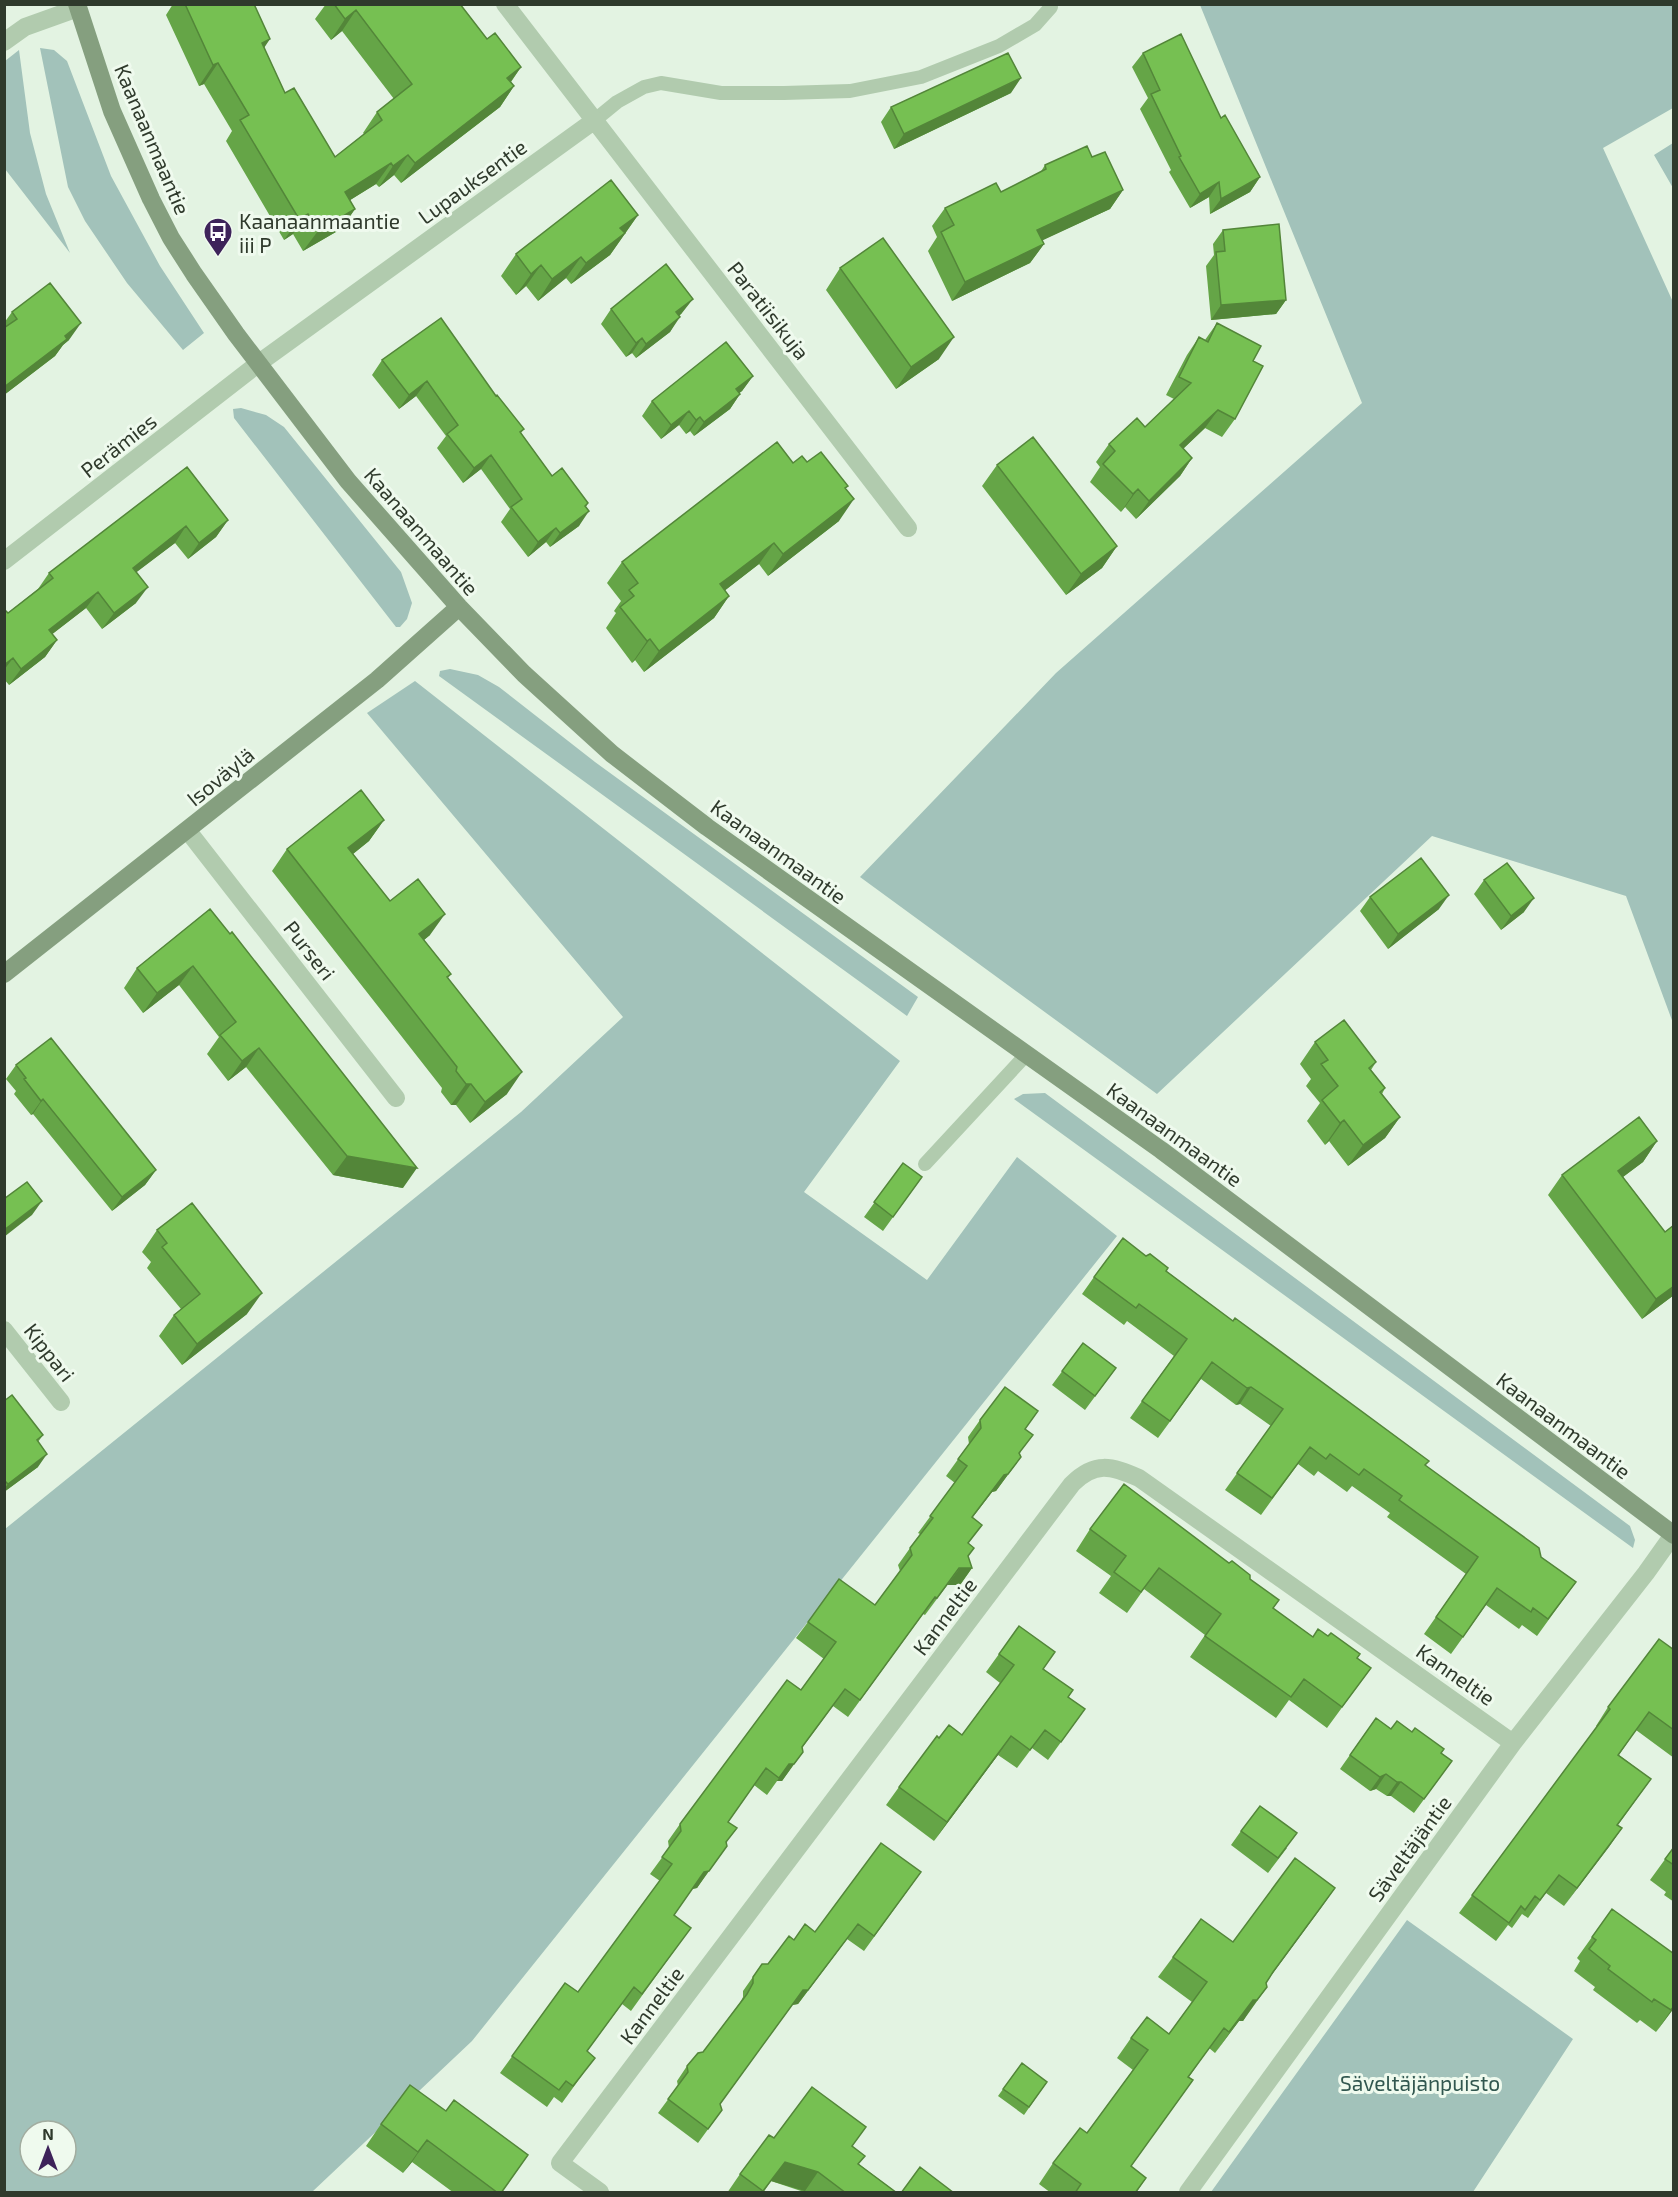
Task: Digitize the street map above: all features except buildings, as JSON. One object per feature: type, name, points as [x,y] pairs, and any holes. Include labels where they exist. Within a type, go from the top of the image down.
[{"type":"street","name":"Paratiisikuja","points":[[505,4],[908,528]]},
{"type":"street","points":[[4,42],[25,27],[77,6]]},
{"type":"street","name":"Kaanaanmaantie","points":[[77,6],[112,111],[151,199],[171,238],[194,274],[348,481],[459,607],[524,674],[612,754],[707,827],[1161,1150],[1673,1535]]},
{"type":"street","name":"Lupauksentie","points":[[258,363],[595,120]]},
{"type":"street","name":"Perämies","points":[[4,561],[258,363]]},
{"type":"street","name":"Isoväylä","points":[[4,974],[377,680],[459,607]]},
{"type":"street","name":"Purseri","points":[[188,831],[396,1098]]},
{"type":"street","name":"Kippari","points":[[4,1330],[61,1402]]},
{"type":"street","name":"Kanneltie","points":[[600,2193],[560,2163],[1072,1484],[1084,1472],[1101,1467],[1116,1468],[1139,1478],[1513,1743]]},
{"type":"street","name":"Säveltäjäntie","points":[[1188,2193],[1513,1743],[1673,1535]]},
{"type":"lane","points":[[595,120],[617,102],[644,87],[661,82],[721,93],[784,93],[850,91],[921,77],[999,46],[1035,25],[1052,7]]},
{"type":"lane","points":[[925,1164],[1026,1055]]},
{"type":"green space","points":[[1200,5],[1673,5],[1673,108],[1603,148],[1673,302],[1673,1023],[1626,896],[1432,836],[1157,1094],[860,877],[1056,673],[1362,403]]},
{"type":"green space","points":[[40,48],[54,50],[67,61],[111,176],[160,266],[204,333],[183,350],[127,283],[85,221],[68,187]]},
{"type":"green space","points":[[19,50],[30,133],[46,194],[70,253],[5,169],[5,61]]},
{"type":"green space","points":[[1673,143],[1673,188],[1654,155]]},
{"type":"green space","points":[[241,408],[266,415],[284,427],[401,572],[412,603],[407,619],[400,627],[396,627],[234,418],[233,409]]},
{"type":"green space","points":[[450,669],[478,675],[499,687],[595,762],[918,997],[907,1016],[439,676],[440,671]]},
{"type":"green space","points":[[415,681],[900,1061],[804,1192],[927,1280],[1017,1157],[1117,1236],[472,2041],[312,2192],[5,2192],[5,1529],[521,1112],[623,1017],[367,713]]},
{"type":"green space","points":[[1045,1093],[1630,1526],[1635,1540],[1633,1548],[1014,1099],[1023,1094]]},
{"type":"green space","name":"Säveltäjänpuisto","points":[[1407,1920],[1573,2039],[1473,2192],[1211,2192]]},
{"type":"place","name":"Kaanaanmaantie iii P","points":[[218,258]]}]
